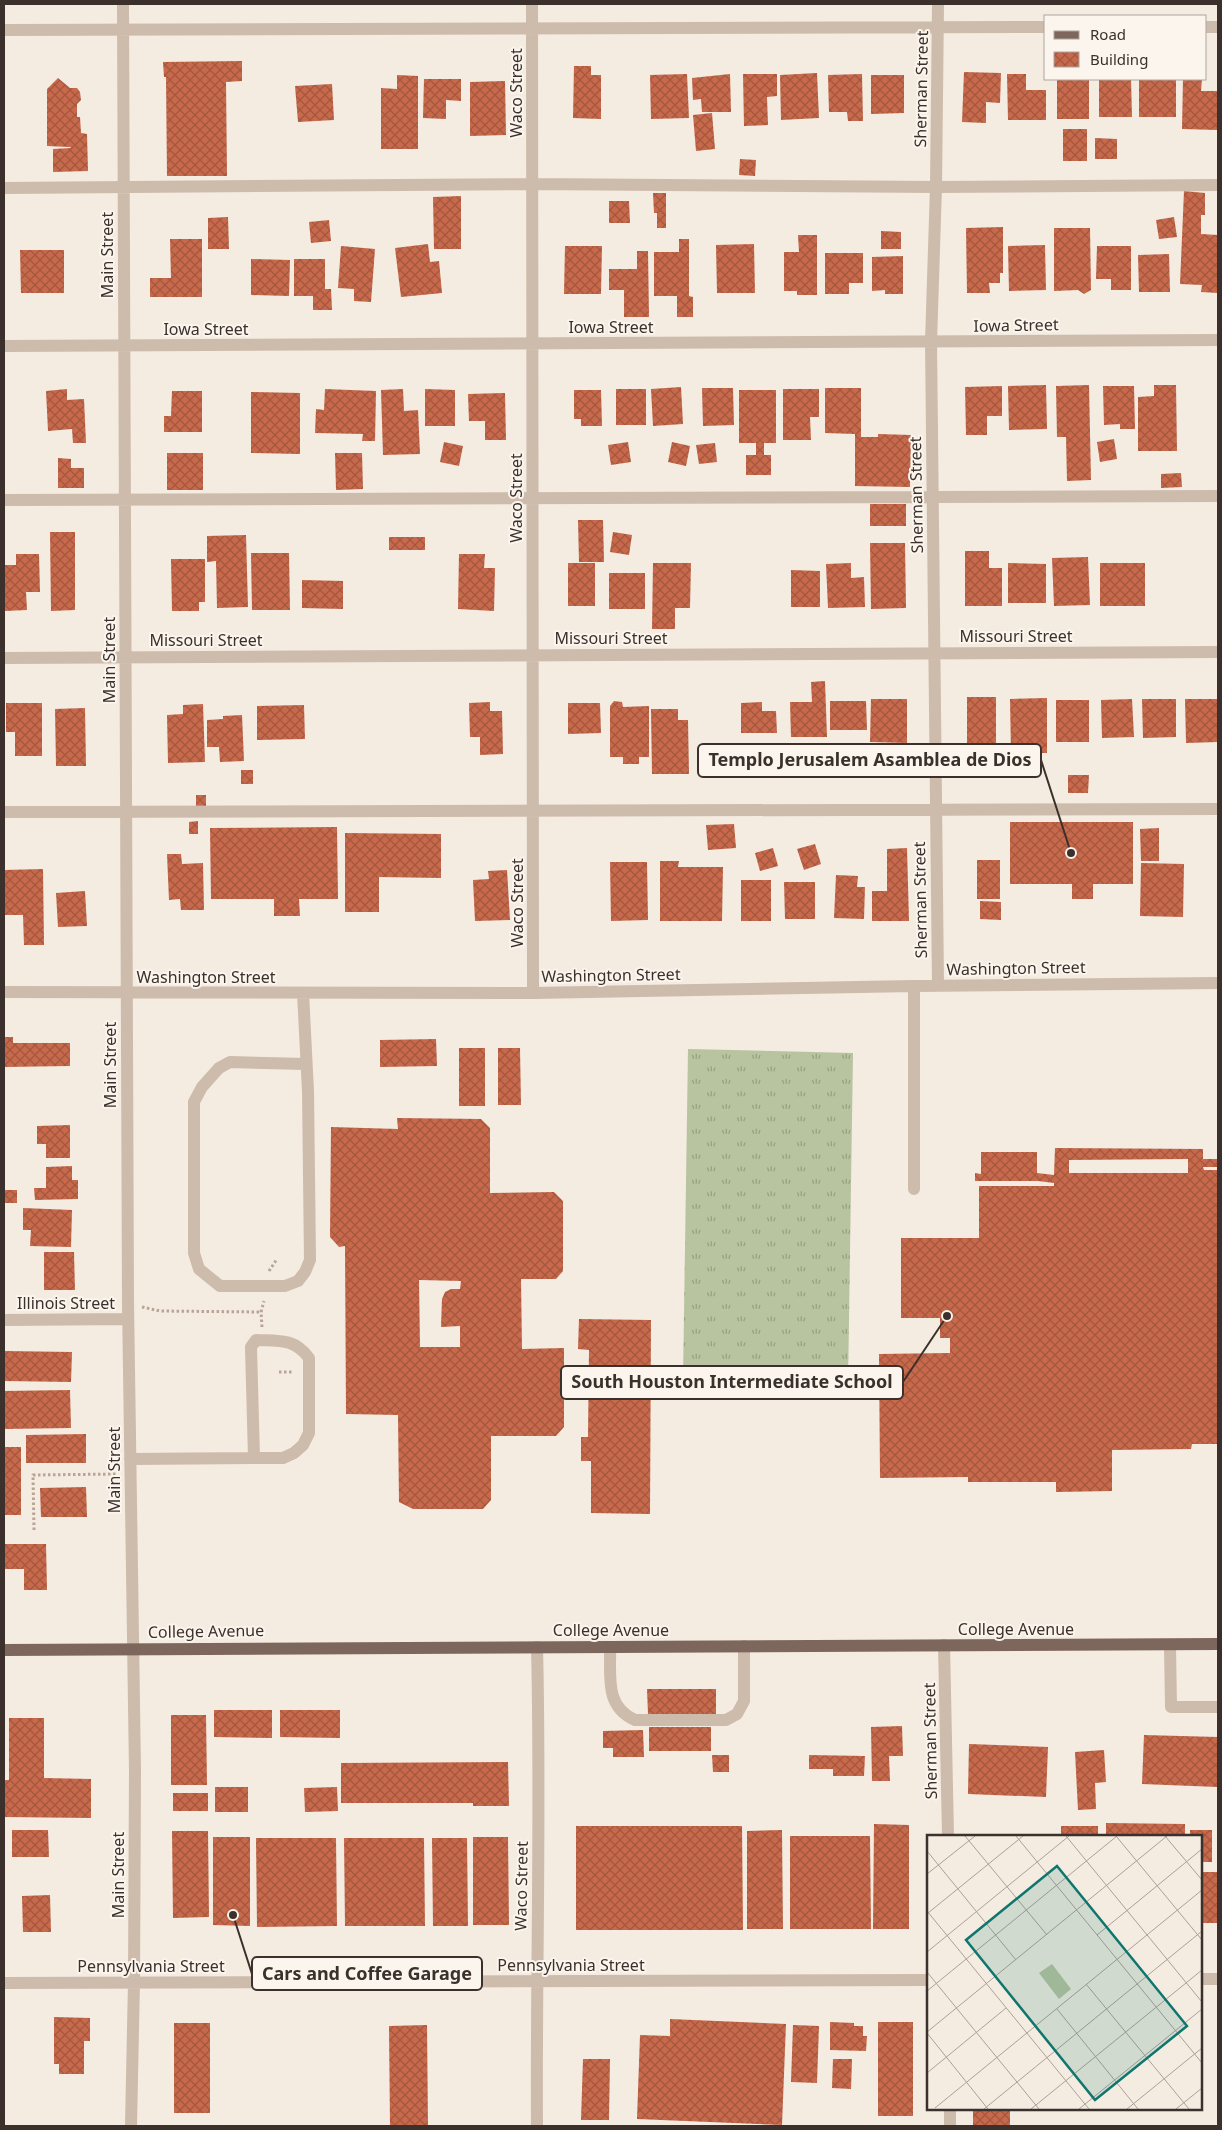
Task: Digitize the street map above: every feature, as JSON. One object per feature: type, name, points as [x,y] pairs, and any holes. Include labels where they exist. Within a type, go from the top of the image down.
[{"type":"main road","name":"College Avenue","points":[[4,1650],[944,1645],[1170,1646],[1218,1644]]},
{"type":"street","name":"Main Street","points":[[123,4],[128,1318],[131,1649],[135,1772],[131,2126]]},
{"type":"street","name":"Waco Street","points":[[532,4],[533,993]]},
{"type":"street","name":"Sherman Street","points":[[938,4],[936,187],[931,342],[938,985]]},
{"type":"street","points":[[4,30],[532,27],[1044,28]]},
{"type":"street","points":[[4,188],[532,184],[936,187],[1218,185]]},
{"type":"street","name":"Iowa Street","points":[[4,346],[1218,340]]},
{"type":"street","points":[[4,500],[1218,496]]},
{"type":"street","name":"Missouri Street","points":[[4,658],[1218,652]]},
{"type":"street","points":[[4,812],[1218,809]]},
{"type":"street","name":"Washington Street","points":[[4,992],[126,994],[533,993],[938,985],[1218,983]]},
{"type":"street","points":[[914,986],[914,1189]]},
{"type":"street","points":[[303,993],[306,1064],[310,1260],[298,1281],[285,1286],[220,1286],[199,1269],[194,1253],[194,1102],[210,1076],[230,1062],[306,1064]]},
{"type":"street","name":"Illinois Street","points":[[4,1320],[128,1318]]},
{"type":"street","points":[[130,1459],[283,1458],[294,1453],[303,1445],[309,1433],[308,1358],[302,1350],[290,1342],[256,1340],[252,1347],[254,1458]]},
{"type":"street","name":"Sherman Street","points":[[944,1645],[948,1835]]},
{"type":"street","points":[[610,1647],[611,1695],[617,1709],[627,1716],[635,1720],[726,1720],[737,1714],[744,1701],[744,1646]]},
{"type":"street","points":[[1170,1646],[1171,1707],[1217,1707]]},
{"type":"street","name":"Waco Street","points":[[537,1647],[539,1732],[536,1981],[537,2126]]},
{"type":"street","points":[[1202,1979],[1218,1979]]},
{"type":"street","name":"Pennsylvania Street","points":[[4,1982],[927,1980]]},
{"type":"street","points":[[950,2110],[950,2126]]},
{"type":"path","points":[[128,1303],[160,1311],[261,1312]]},
{"type":"path","points":[[280,1372],[292,1372],[292,1380]]},
{"type":"path","points":[[34,1530],[32,1476],[130,1474]]},
{"type":"green space","points":[[688,1049],[853,1053],[848,1385],[683,1381]]},
{"type":"building","points":[[242,61],[242,81],[226,82],[227,176],[167,176],[166,77],[164,77],[163,62]]},
{"type":"building","points":[[574,66],[591,66],[591,75],[601,75],[601,119],[573,118]]},
{"type":"building","points":[[964,72],[1001,73],[1000,103],[986,102],[986,123],[962,122]]},
{"type":"building","points":[[817,73],[819,118],[781,120],[780,75]]},
{"type":"building","points":[[687,74],[689,118],[651,119],[650,75]]},
{"type":"building","points":[[730,74],[731,112],[702,112],[701,99],[693,100],[692,78]]},
{"type":"building","points":[[743,74],[777,74],[777,96],[767,97],[768,125],[744,126]]},
{"type":"building","points":[[862,74],[863,121],[848,121],[847,112],[829,112],[828,75]]},
{"type":"building","points":[[1007,74],[1026,74],[1026,90],[1046,90],[1046,120],[1008,120]]},
{"type":"building","points":[[397,75],[418,76],[418,149],[381,149],[381,88],[397,89]]},
{"type":"building","points":[[871,75],[904,75],[904,113],[871,114]]},
{"type":"building","points":[[58,78],[70,88],[77,88],[80,92],[81,100],[77,104],[77,117],[80,117],[81,133],[87,134],[88,171],[53,172],[53,149],[71,148],[47,146],[47,89]]},
{"type":"building","points":[[424,79],[461,79],[461,101],[446,100],[446,119],[423,118]]},
{"type":"building","points":[[1057,80],[1089,80],[1089,119],[1057,119]]},
{"type":"building","points":[[1099,80],[1131,80],[1132,117],[1099,117]]},
{"type":"building","points":[[1139,80],[1176,80],[1176,117],[1139,117]]},
{"type":"building","points":[[1183,80],[1202,80],[1201,91],[1218,91],[1217,130],[1182,129]]},
{"type":"building","points":[[505,81],[506,135],[470,136],[470,82]]},
{"type":"building","points":[[332,84],[334,120],[298,122],[295,86]]},
{"type":"building","points":[[712,113],[715,149],[696,151],[693,115]]},
{"type":"building","points":[[1063,129],[1087,129],[1087,161],[1063,161]]},
{"type":"building","points":[[1095,138],[1117,139],[1117,159],[1095,159]]},
{"type":"building","points":[[740,159],[756,160],[755,176],[739,175]]},
{"type":"building","points":[[1184,191],[1205,193],[1205,215],[1201,215],[1201,234],[1218,235],[1218,293],[1201,292],[1202,285],[1180,284]]},
{"type":"building","points":[[653,193],[666,193],[666,228],[657,228],[657,213],[654,213]]},
{"type":"building","points":[[461,196],[461,249],[434,249],[433,197]]},
{"type":"building","points":[[609,201],[629,201],[630,223],[609,223]]},
{"type":"building","points":[[228,217],[229,249],[208,249],[208,218]]},
{"type":"building","points":[[1174,217],[1177,237],[1159,239],[1156,220]]},
{"type":"building","points":[[329,220],[331,241],[311,243],[309,222]]},
{"type":"building","points":[[1003,227],[1003,273],[1000,273],[1000,283],[989,283],[990,293],[967,293],[966,228]]},
{"type":"building","points":[[1054,228],[1090,228],[1091,290],[1084,294],[1078,290],[1054,291]]},
{"type":"building","points":[[881,231],[901,232],[901,249],[881,249]]},
{"type":"building","points":[[798,235],[817,235],[817,295],[797,295],[797,291],[784,291],[784,252],[799,252]]},
{"type":"building","points":[[170,239],[202,239],[202,297],[150,297],[150,278],[171,278]]},
{"type":"building","points":[[679,239],[689,239],[689,296],[693,297],[693,317],[677,317],[677,296],[654,296],[654,252],[679,252]]},
{"type":"building","points":[[428,244],[430,262],[439,261],[442,293],[401,297],[395,248]]},
{"type":"building","points":[[754,244],[755,293],[717,293],[716,245]]},
{"type":"building","points":[[1045,245],[1046,290],[1009,291],[1008,246]]},
{"type":"building","points":[[341,246],[375,249],[371,302],[354,301],[354,289],[338,288]]},
{"type":"building","points":[[565,246],[602,246],[601,294],[564,294]]},
{"type":"building","points":[[1097,246],[1131,246],[1131,290],[1111,290],[1111,279],[1096,279]]},
{"type":"building","points":[[20,250],[64,250],[64,293],[21,293]]},
{"type":"building","points":[[637,251],[648,251],[649,317],[624,317],[624,290],[609,290],[609,269],[637,269]]},
{"type":"building","points":[[825,253],[863,253],[863,283],[849,283],[849,294],[825,294]]},
{"type":"building","points":[[1169,254],[1170,292],[1139,292],[1138,255]]},
{"type":"building","points":[[903,256],[903,294],[885,294],[885,290],[872,291],[872,257]]},
{"type":"building","points":[[251,259],[290,260],[289,296],[251,295]]},
{"type":"building","points":[[294,259],[325,259],[325,289],[331,289],[332,310],[313,310],[313,296],[294,296]]},
{"type":"building","points":[[1046,385],[1047,429],[1009,430],[1008,386]]},
{"type":"building","points":[[1089,385],[1091,480],[1067,481],[1066,437],[1057,437],[1056,386]]},
{"type":"building","points":[[1154,385],[1176,385],[1177,451],[1138,451],[1138,397],[1154,396]]},
{"type":"building","points":[[1002,386],[1002,416],[987,416],[987,435],[966,435],[965,387]]},
{"type":"building","points":[[1103,386],[1134,386],[1135,429],[1120,429],[1120,424],[1104,425]]},
{"type":"building","points":[[681,387],[683,424],[653,426],[651,389]]},
{"type":"building","points":[[702,388],[733,388],[734,425],[703,426]]},
{"type":"building","points":[[825,388],[861,388],[861,437],[878,437],[878,434],[911,435],[910,487],[855,486],[855,434],[825,433]]},
{"type":"building","points":[[67,389],[67,400],[84,399],[86,443],[73,443],[72,429],[48,431],[46,391]]},
{"type":"building","points":[[325,389],[376,391],[375,441],[362,441],[363,434],[315,433],[316,409],[324,410]]},
{"type":"building","points":[[403,389],[404,411],[418,410],[420,454],[383,455],[381,390]]},
{"type":"building","points":[[425,389],[455,390],[455,426],[425,426]]},
{"type":"building","points":[[616,389],[646,389],[646,425],[616,425]]},
{"type":"building","points":[[783,389],[819,389],[819,417],[810,417],[811,440],[783,440]]},
{"type":"building","points":[[574,390],[601,390],[602,426],[581,426],[581,419],[574,419]]},
{"type":"building","points":[[739,390],[776,390],[776,443],[764,443],[764,455],[771,455],[771,475],[746,475],[746,455],[756,455],[756,443],[739,443]]},
{"type":"building","points":[[172,391],[202,391],[202,432],[164,432],[164,416],[171,416]]},
{"type":"building","points":[[251,392],[300,393],[300,454],[251,453]]},
{"type":"building","points":[[505,393],[506,440],[485,440],[485,421],[469,421],[468,394]]},
{"type":"building","points":[[1114,439],[1117,459],[1100,462],[1097,442]]},
{"type":"building","points":[[444,442],[463,446],[459,466],[440,462]]},
{"type":"building","points":[[628,442],[631,462],[611,465],[608,445]]},
{"type":"building","points":[[672,442],[690,446],[686,466],[668,462]]},
{"type":"building","points":[[715,443],[717,462],[699,464],[696,445]]},
{"type":"building","points":[[167,453],[203,453],[203,490],[167,490]]},
{"type":"building","points":[[335,453],[362,453],[363,489],[336,490]]},
{"type":"building","points":[[58,458],[71,459],[71,468],[84,468],[84,488],[58,488]]},
{"type":"building","points":[[1181,473],[1182,487],[1161,488],[1161,474]]},
{"type":"building","points":[[870,504],[906,504],[906,526],[870,526]]},
{"type":"building","points":[[578,520],[603,520],[604,562],[579,562]]},
{"type":"building","points":[[50,532],[75,532],[75,610],[51,611]]},
{"type":"building","points":[[613,532],[632,535],[629,555],[610,552]]},
{"type":"building","points":[[246,535],[248,607],[217,608],[216,561],[207,562],[207,536]]},
{"type":"building","points":[[389,537],[425,537],[425,550],[389,550]]},
{"type":"building","points":[[870,543],[905,543],[906,608],[871,609]]},
{"type":"building","points":[[965,551],[989,551],[989,568],[1002,568],[1002,606],[965,606]]},
{"type":"building","points":[[251,553],[289,553],[290,610],[252,610]]},
{"type":"building","points":[[16,554],[39,554],[40,592],[26,592],[27,610],[5,611],[4,565],[16,565]]},
{"type":"building","points":[[459,554],[485,554],[484,568],[495,568],[494,611],[458,609]]},
{"type":"building","points":[[1088,557],[1090,605],[1054,606],[1052,558]]},
{"type":"building","points":[[171,559],[205,559],[205,602],[199,602],[199,611],[172,611]]},
{"type":"building","points":[[568,563],[595,563],[595,606],[568,606]]},
{"type":"building","points":[[653,563],[691,563],[690,608],[675,608],[675,629],[652,629]]},
{"type":"building","points":[[851,563],[851,578],[864,577],[865,607],[828,608],[826,564]]},
{"type":"building","points":[[1008,563],[1046,564],[1046,603],[1008,603]]},
{"type":"building","points":[[1100,563],[1145,563],[1145,606],[1100,606]]},
{"type":"building","points":[[791,570],[820,571],[820,607],[791,607]]},
{"type":"building","points":[[609,573],[645,573],[645,609],[609,609]]},
{"type":"building","points":[[302,580],[343,581],[343,609],[302,608]]},
{"type":"building","points":[[825,681],[827,737],[791,737],[790,702],[812,702],[811,682]]},
{"type":"building","points":[[967,697],[996,697],[996,754],[989,754],[989,778],[967,778]]},
{"type":"building","points":[[1047,698],[1047,753],[1011,753],[1010,699]]},
{"type":"building","points":[[871,699],[907,699],[907,743],[870,742]]},
{"type":"building","points":[[1132,699],[1134,737],[1102,738],[1101,700]]},
{"type":"building","points":[[1142,699],[1176,699],[1176,737],[1143,738]]},
{"type":"building","points":[[1185,699],[1218,699],[1218,742],[1186,743]]},
{"type":"building","points":[[1056,700],[1089,700],[1089,742],[1056,742]]},
{"type":"building","points":[[614,701],[622,702],[623,707],[649,706],[649,757],[639,757],[639,764],[623,764],[623,757],[610,757],[610,706]]},
{"type":"building","points":[[830,701],[866,701],[867,730],[830,730]]},
{"type":"building","points":[[490,702],[490,711],[502,711],[503,754],[480,755],[480,737],[470,737],[469,703]]},
{"type":"building","points":[[762,702],[762,711],[776,711],[777,733],[741,733],[741,703]]},
{"type":"building","points":[[6,703],[42,703],[42,756],[15,756],[15,732],[6,732]]},
{"type":"building","points":[[568,703],[600,703],[601,733],[568,734]]},
{"type":"building","points":[[203,704],[205,762],[168,763],[167,715],[183,714],[183,705]]},
{"type":"building","points":[[304,705],[305,739],[257,740],[257,706]]},
{"type":"building","points":[[85,708],[86,766],[56,766],[55,709]]},
{"type":"building","points":[[651,709],[678,709],[678,720],[688,720],[689,774],[652,774]]},
{"type":"building","points":[[242,715],[244,761],[220,762],[219,747],[207,747],[207,720],[223,719],[223,716]]},
{"type":"building","points":[[241,770],[253,770],[253,784],[241,784]]},
{"type":"building","points":[[1068,775],[1089,775],[1088,793],[1068,793]]},
{"type":"building","points":[[196,795],[206,795],[206,806],[196,806]]},
{"type":"building","points":[[198,821],[198,834],[189,834],[189,822]]},
{"type":"building","points":[[1010,822],[1133,822],[1133,884],[1093,884],[1093,899],[1072,899],[1072,884],[1010,884]]},
{"type":"building","points":[[734,824],[736,848],[708,850],[706,825]]},
{"type":"building","points":[[337,827],[338,899],[299,899],[300,916],[274,916],[274,899],[211,899],[210,828]]},
{"type":"building","points":[[1159,828],[1159,861],[1141,861],[1140,829]]},
{"type":"building","points":[[345,833],[441,834],[441,878],[379,877],[379,912],[345,912]]},
{"type":"building","points":[[815,844],[821,864],[804,870],[797,849]]},
{"type":"building","points":[[773,848],[778,866],[760,871],[755,853]]},
{"type":"building","points":[[907,848],[909,921],[872,921],[872,891],[887,891],[887,849]]},
{"type":"building","points":[[167,854],[181,854],[182,864],[203,863],[204,910],[181,910],[180,899],[169,900]]},
{"type":"building","points":[[977,860],[1000,860],[1000,899],[977,899]]},
{"type":"building","points":[[660,861],[679,861],[678,867],[723,867],[722,921],[660,921]]},
{"type":"building","points":[[610,862],[647,862],[648,920],[611,921]]},
{"type":"building","points":[[1141,863],[1184,864],[1183,917],[1140,916]]},
{"type":"building","points":[[43,869],[44,945],[24,945],[23,915],[5,915],[4,870]]},
{"type":"building","points":[[507,870],[510,920],[475,921],[473,880],[489,879],[488,871]]},
{"type":"building","points":[[836,875],[858,876],[857,887],[865,887],[864,919],[834,918]]},
{"type":"building","points":[[741,880],[771,880],[771,921],[741,921]]},
{"type":"building","points":[[784,882],[815,882],[815,919],[785,919]]},
{"type":"building","points":[[85,891],[87,926],[58,927],[56,893]]},
{"type":"building","points":[[980,901],[1001,902],[1001,920],[980,919]]},
{"type":"building","points":[[4,1037],[13,1037],[13,1043],[70,1043],[70,1066],[4,1067]]},
{"type":"building","points":[[436,1039],[437,1066],[380,1067],[380,1040]]},
{"type":"building","points":[[459,1048],[485,1048],[485,1106],[459,1106]]},
{"type":"building","points":[[498,1048],[520,1048],[521,1105],[498,1105]]},
{"type":"building","points":[[397,1118],[481,1119],[490,1128],[490,1193],[554,1192],[563,1201],[563,1271],[556,1279],[521,1279],[522,1349],[564,1348],[564,1427],[556,1436],[491,1436],[491,1500],[483,1509],[413,1509],[399,1502],[398,1415],[346,1414],[345,1246],[339,1247],[330,1237],[331,1127],[398,1129]],"holes":[[[419,1280],[461,1281],[460,1289],[451,1289],[445,1292],[442,1299],[441,1327],[460,1326],[460,1347],[420,1347]]]},
{"type":"building","points":[[70,1125],[70,1158],[46,1158],[46,1144],[37,1144],[37,1126]]},
{"type":"building","points":[[1055,1148],[1203,1149],[1203,1159],[1218,1159],[1218,1167],[1203,1167],[1204,1170],[1218,1170],[1218,1444],[1192,1444],[1191,1449],[1112,1450],[1112,1491],[1056,1492],[1056,1482],[968,1482],[968,1477],[880,1478],[879,1354],[950,1353],[950,1338],[940,1338],[940,1318],[901,1318],[901,1238],[979,1238],[979,1186],[1054,1186],[1054,1183],[1038,1181],[975,1181],[975,1173],[981,1174],[981,1152],[1037,1152],[1037,1173],[1054,1175]],"holes":[[[1188,1159],[1188,1173],[1069,1173],[1069,1160]]]},
{"type":"building","points":[[72,1166],[72,1180],[78,1180],[78,1199],[35,1200],[34,1188],[46,1188],[46,1167]]},
{"type":"building","points":[[4,1190],[17,1190],[17,1203],[4,1203]]},
{"type":"building","points":[[23,1208],[72,1210],[71,1247],[30,1246],[31,1230],[23,1230]]},
{"type":"building","points":[[44,1252],[74,1252],[75,1290],[44,1290]]},
{"type":"building","points":[[579,1319],[651,1320],[650,1514],[591,1513],[591,1461],[581,1461],[581,1437],[588,1437],[589,1350],[578,1349]]},
{"type":"building","points":[[4,1351],[72,1352],[71,1382],[4,1381]]},
{"type":"building","points":[[70,1390],[71,1428],[4,1429],[4,1391]]},
{"type":"building","points":[[86,1434],[86,1463],[26,1463],[26,1435]]},
{"type":"building","points":[[4,1447],[21,1447],[21,1515],[4,1515]]},
{"type":"building","points":[[86,1487],[87,1517],[41,1517],[40,1488]]},
{"type":"building","points":[[4,1544],[46,1544],[47,1590],[24,1590],[24,1569],[4,1569]]},
{"type":"building","points":[[647,1689],[716,1689],[716,1714],[648,1714]]},
{"type":"building","points":[[214,1710],[272,1710],[272,1738],[214,1737]]},
{"type":"building","points":[[280,1710],[340,1710],[340,1738],[280,1737]]},
{"type":"building","points":[[171,1715],[206,1715],[207,1785],[171,1785]]},
{"type":"building","points":[[9,1718],[44,1718],[44,1778],[91,1779],[91,1818],[4,1817],[4,1780],[9,1780]]},
{"type":"building","points":[[902,1726],[903,1756],[889,1756],[890,1781],[872,1781],[871,1727]]},
{"type":"building","points":[[649,1727],[711,1727],[711,1751],[649,1751]]},
{"type":"building","points":[[643,1730],[644,1757],[613,1757],[613,1748],[603,1748],[603,1731]]},
{"type":"building","points":[[1144,1735],[1218,1737],[1218,1787],[1142,1784]]},
{"type":"building","points":[[969,1744],[1048,1747],[1046,1797],[968,1794]]},
{"type":"building","points":[[1104,1750],[1106,1782],[1095,1783],[1096,1809],[1078,1810],[1075,1752]]},
{"type":"building","points":[[712,1755],[729,1755],[729,1772],[713,1772]]},
{"type":"building","points":[[809,1755],[865,1756],[864,1776],[833,1776],[833,1769],[809,1769]]},
{"type":"building","points":[[508,1762],[509,1806],[473,1806],[473,1803],[341,1803],[341,1763]]},
{"type":"building","points":[[215,1787],[248,1787],[248,1812],[215,1812]]},
{"type":"building","points":[[337,1787],[338,1811],[305,1812],[304,1788]]},
{"type":"building","points":[[173,1793],[208,1793],[208,1811],[173,1811]]},
{"type":"building","points":[[1106,1823],[1185,1824],[1185,1835],[1106,1835]]},
{"type":"building","points":[[874,1824],[909,1825],[909,1929],[873,1929]]},
{"type":"building","points":[[576,1826],[742,1826],[743,1930],[576,1930]]},
{"type":"building","points":[[1061,1826],[1098,1826],[1098,1835],[1061,1835]]},
{"type":"building","points":[[12,1830],[48,1830],[49,1857],[12,1857]]},
{"type":"building","points":[[782,1830],[783,1929],[747,1929],[747,1831]]},
{"type":"building","points":[[1190,1830],[1212,1830],[1212,1862],[1202,1862],[1202,1835],[1190,1835]]},
{"type":"building","points":[[172,1831],[208,1831],[209,1917],[173,1918]]},
{"type":"building","points":[[790,1836],[870,1836],[871,1929],[790,1929]]},
{"type":"building","points":[[213,1837],[250,1837],[250,1926],[213,1925]]},
{"type":"building","points":[[473,1837],[508,1837],[509,1925],[473,1925]]},
{"type":"building","points":[[256,1838],[336,1838],[337,1926],[257,1927]]},
{"type":"building","points":[[344,1838],[424,1838],[425,1926],[345,1926]]},
{"type":"building","points":[[432,1838],[467,1838],[468,1926],[433,1926]]},
{"type":"building","points":[[1202,1872],[1218,1872],[1218,1923],[1202,1923]]},
{"type":"building","points":[[50,1895],[51,1932],[23,1932],[22,1896]]},
{"type":"building","points":[[54,2017],[90,2018],[90,2041],[84,2041],[84,2074],[59,2074],[59,2064],[54,2064]]},
{"type":"building","points":[[670,2019],[786,2024],[782,2125],[637,2119],[640,2035],[670,2036]]},
{"type":"building","points":[[830,2022],[854,2023],[854,2026],[863,2026],[863,2036],[867,2036],[866,2051],[830,2050]]},
{"type":"building","points":[[878,2022],[913,2022],[913,2116],[878,2116]]},
{"type":"building","points":[[174,2023],[210,2023],[210,2113],[174,2113]]},
{"type":"building","points":[[427,2025],[428,2126],[390,2126],[389,2026]]},
{"type":"building","points":[[793,2025],[819,2026],[817,2083],[791,2082]]},
{"type":"building","points":[[583,2059],[610,2059],[609,2120],[581,2120]]},
{"type":"building","points":[[833,2059],[852,2059],[851,2089],[832,2088]]},
{"type":"building","points":[[973,2110],[1010,2110],[1010,2125],[973,2125]]},
{"type":"place","name":"Templo Jerusalem Asamblea de Dios","points":[[1071,853]]},
{"type":"place","name":"South Houston Intermediate School","points":[[947,1316]]},
{"type":"place","name":"Cars and Coffee Garage","points":[[233,1915]]}]
